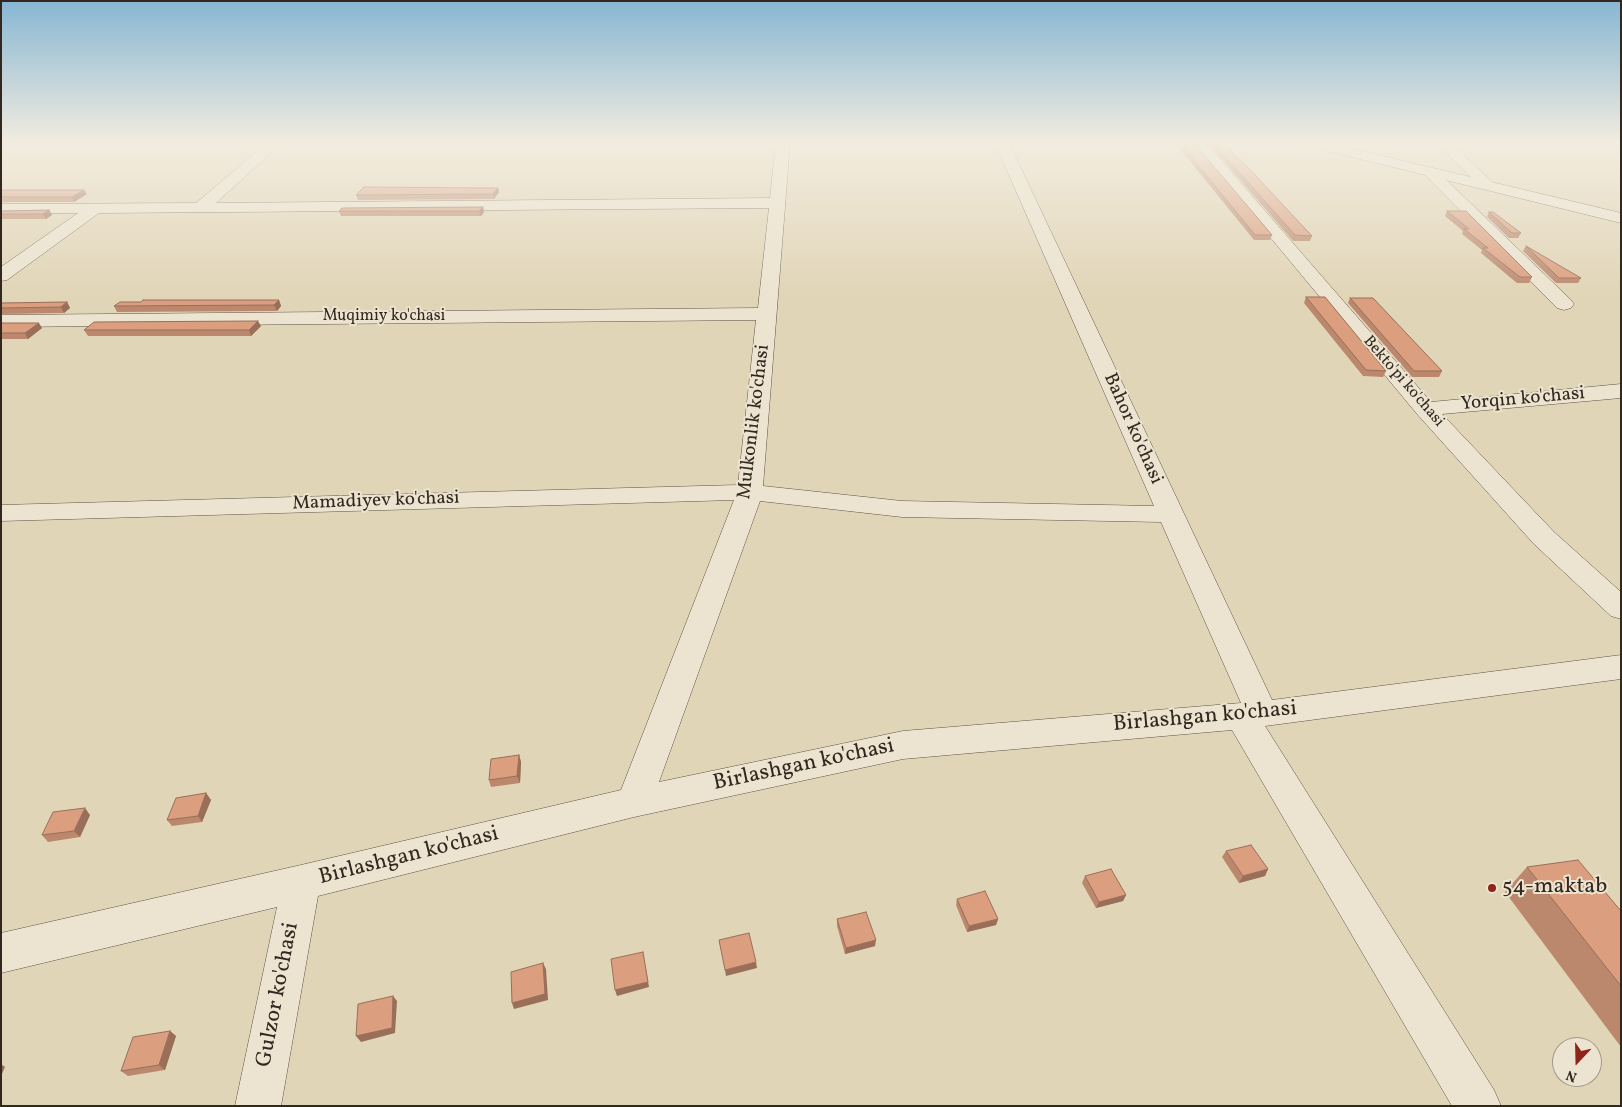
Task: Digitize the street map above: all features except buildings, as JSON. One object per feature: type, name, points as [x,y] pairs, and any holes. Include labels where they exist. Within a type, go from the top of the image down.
[{"type":"street","points":[[201,207],[215,195]]},
{"type":"street","name":"Mulkonlik ko'chasi","points":[[634,802],[750,492],[777,195]]},
{"type":"street","name":"Bahor ko'chasi","points":[[1026,195],[1171,514],[1252,715],[1478,1106]]},
{"type":"street","name":"Bekto'pi ko'chasi","points":[[1243,195],[1425,409],[1544,538],[1621,609]]},
{"type":"street","points":[[1453,195],[1564,304]]},
{"type":"street","points":[[1523,195],[1621,218]]},
{"type":"street","points":[[1,209],[776,203]]},
{"type":"street","points":[[1,276],[94,209]]},
{"type":"street","name":"Muqimiy ko'chasi","points":[[1,321],[766,314]]},
{"type":"street","name":"Yorqin ko'chasi","points":[[1425,409],[1621,390]]},
{"type":"street","name":"Mamadiyev ko'chasi","points":[[1,512],[750,492],[902,509],[1171,514]]},
{"type":"street","name":"Birlashgan ko'chasi","points":[[1,953],[301,883],[634,802],[903,745],[1252,715],[1621,668]]},
{"type":"street","name":"Gulzor ko'chasi","points":[[258,1106],[301,883]]},
{"type":"place","name":"54-maktab","points":[[1492,888]]}]
